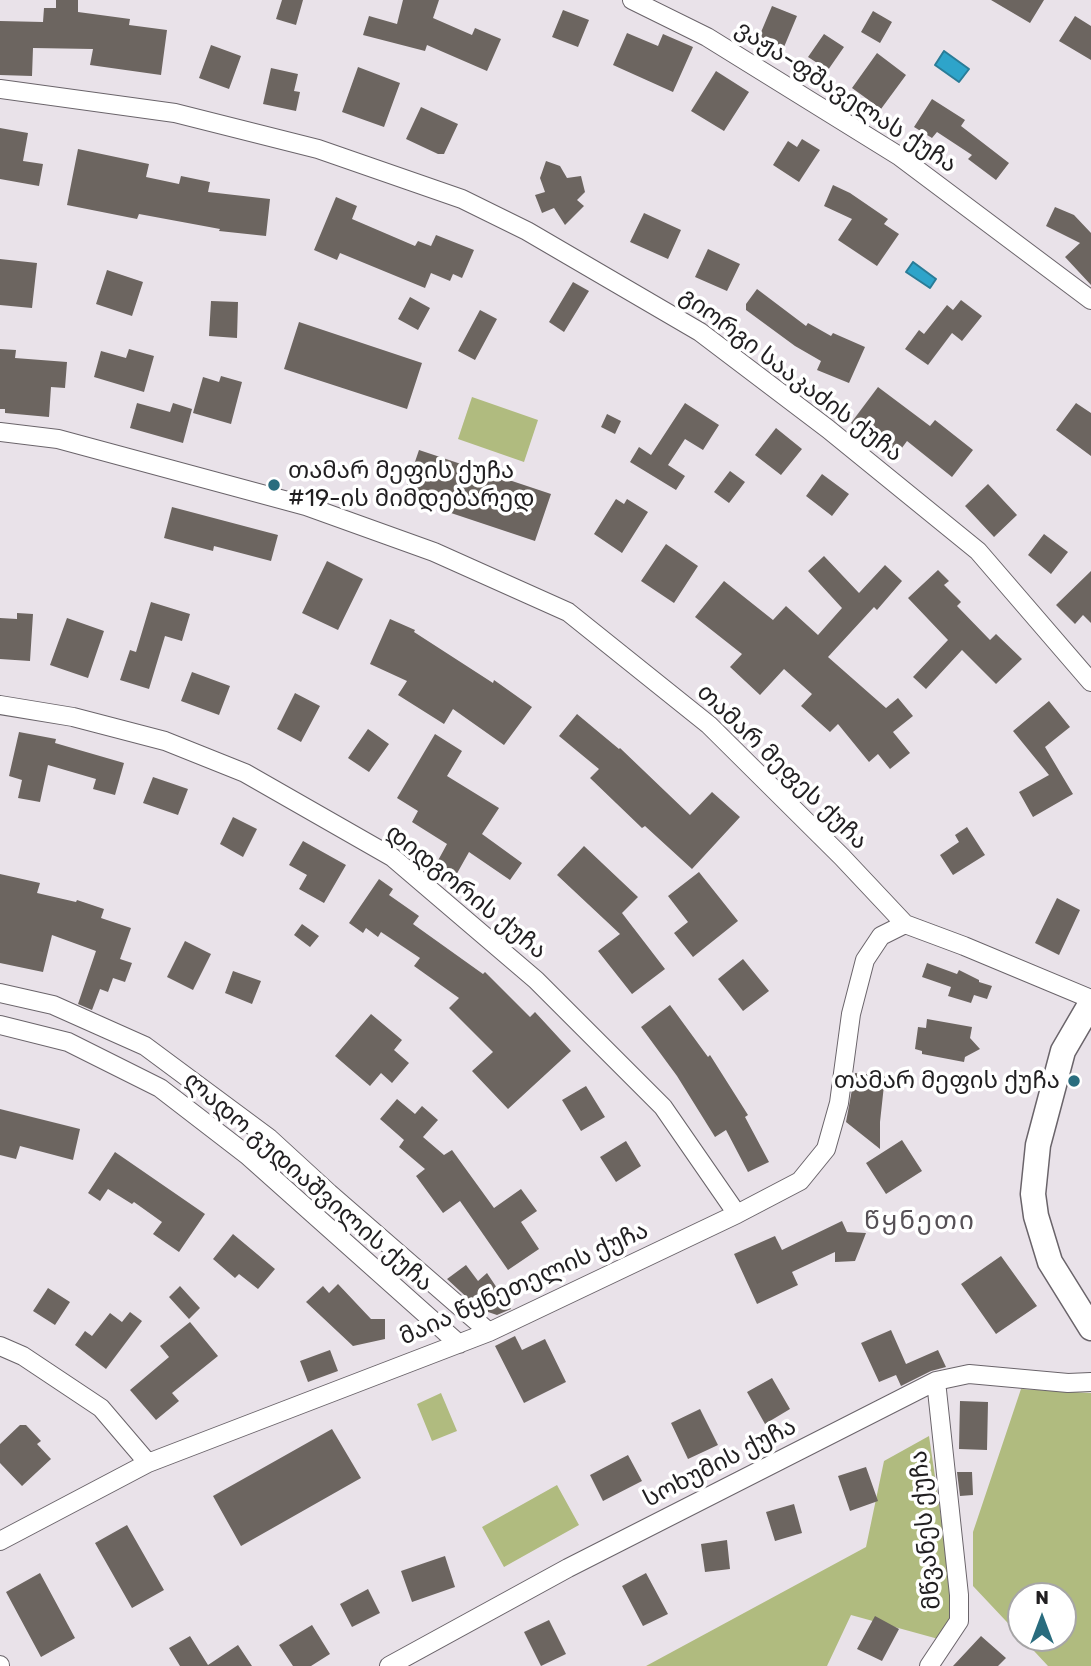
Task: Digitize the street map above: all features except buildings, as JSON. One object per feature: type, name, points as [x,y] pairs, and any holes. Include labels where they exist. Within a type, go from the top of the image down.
[{"type":"main road","points":[[1091,1001],[1063,1051],[1038,1145],[1033,1194],[1036,1216],[1050,1262],[1091,1328]]},
{"type":"street","name":"ვაჟა-ფშაველას ქუჩა","points":[[632,0],[707,37],[900,156],[1091,300]]},
{"type":"street","name":"გიორგი სააკაძის ქუჩა","points":[[0,89],[175,113],[318,149],[462,199],[538,237],[700,332],[828,429],[978,551],[1091,682]]},
{"type":"street","name":"თამარ მეფეს ქუჩა","points":[[0,432],[58,439],[306,506],[434,552],[568,612],[709,725],[905,924],[964,946],[1091,1001]]},
{"type":"street","name":"დიდგორის ქუჩა","points":[[0,705],[73,716],[165,741],[245,773],[392,858],[536,980],[663,1107],[737,1214]]},
{"type":"street","name":"მაია წყნეთელის ქუჩა","points":[[0,1541],[148,1462],[459,1345],[737,1214],[800,1181],[826,1149],[839,1103],[851,1014],[865,960],[881,936],[905,924]]},
{"type":"street","name":"ლადო გუდიაშვილის ქუჩა","points":[[0,993],[53,1005],[145,1046],[269,1138],[328,1194],[489,1332]]},
{"type":"street","name":"ლადო გუდიაშვილის ქუჩა","points":[[0,1025],[68,1042],[160,1088],[247,1156],[459,1345]]},
{"type":"street","points":[[310,1212],[328,1194]]},
{"type":"street","points":[[363,1259],[380,1238]]},
{"type":"street","points":[[0,1346],[23,1356],[101,1408],[148,1462]]},
{"type":"street","name":"სოხუმის ქუჩა","points":[[389,1666],[568,1568],[936,1381],[969,1374],[1068,1383],[1091,1382]]},
{"type":"street","name":"მწვანეს ქუჩა","points":[[929,1666],[959,1621],[959,1595],[936,1381]]},
{"type":"green space","points":[[472,397],[538,420],[524,462],[458,439]]},
{"type":"green space","points":[[1021,1389],[1091,1393],[1091,1666],[1048,1666],[1035,1652],[1077,1652],[1077,1582],[1007,1582],[1007,1622],[973,1586],[973,1532]]},
{"type":"green space","points":[[441,1393],[457,1431],[432,1441],[417,1404]]},
{"type":"green space","points":[[929,1436],[955,1612],[942,1640],[851,1615],[827,1666],[646,1666],[866,1547],[884,1461]]},
{"type":"green space","points":[[557,1485],[579,1525],[504,1567],[482,1527]]},
{"type":"water","points":[[944,51],[969,69],[959,82],[935,65]]},
{"type":"water","points":[[913,262],[936,279],[930,288],[906,272]]},
{"type":"place","name":"თამარ მეფის ქუჩა #19-ის მიმდებარედ","points":[[274,485]]},
{"type":"place","name":"თამარ მეფის ქუჩა","points":[[1074,1081]]},
{"type":"district","name":"წყნეთი","points":[[920,1221]]}]
